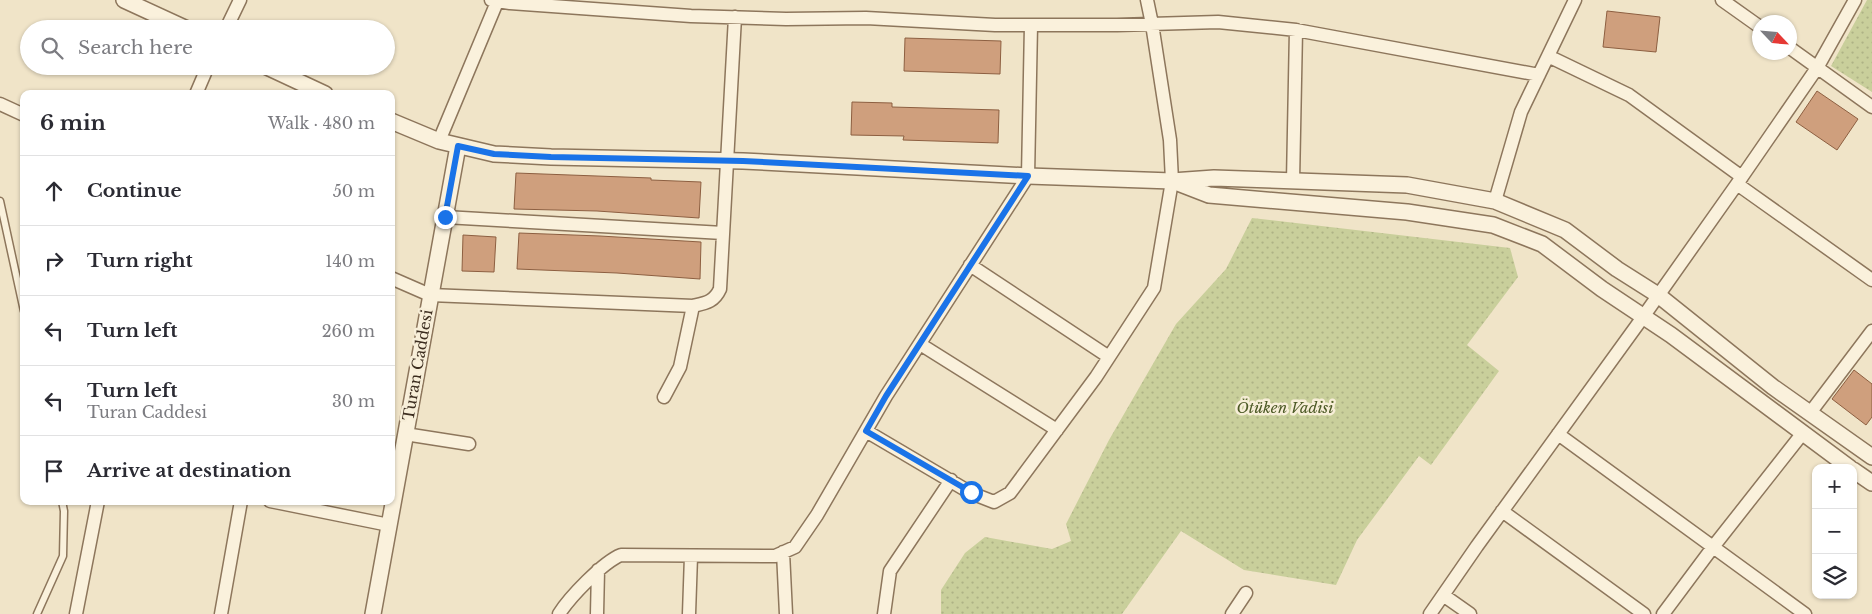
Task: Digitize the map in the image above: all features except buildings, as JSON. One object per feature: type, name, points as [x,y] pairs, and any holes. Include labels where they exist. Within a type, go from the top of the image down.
[{"type":"street","points":[[124,0],[167,20]]},
{"type":"street","points":[[230,20],[240,0]]},
{"type":"street","points":[[866,431],[971,492],[994,502],[1010,493],[1109,357],[1154,288],[1172,181],[1170,140],[1147,0]]},
{"type":"street","points":[[1722,0],[1752,21]]},
{"type":"street","points":[[1430,614],[1502,510],[1658,295],[1817,68],[1855,0]]},
{"type":"street","points":[[439,141],[494,1],[691,16],[786,19],[866,18],[995,25],[1218,22],[1296,30],[1539,75]]},
{"type":"street","points":[[1495,201],[1521,112],[1548,56],[1570,1]]},
{"type":"street","points":[[395,280],[430,295],[694,306],[710,302],[716,297],[720,289],[735,17]]},
{"type":"street","points":[[559,614],[598,570],[621,555],[775,556],[795,547],[817,515],[920,344],[1028,176],[1031,25]]},
{"type":"street","points":[[1293,181],[1296,30]]},
{"type":"street","points":[[1797,53],[1872,107]]},
{"type":"street","points":[[1548,56],[1629,96],[1872,280]]},
{"type":"street","points":[[198,90],[204,75]]},
{"type":"street","points":[[284,75],[316,90]]},
{"type":"street","points":[[0,104],[20,113]]},
{"type":"street","points":[[395,123],[439,141],[494,154],[551,157],[727,160],[1028,176],[1172,181],[1214,178],[1407,185],[1495,201],[1565,230],[1617,269],[1658,295],[1773,387],[1872,457]]},
{"type":"street","name":"Turan Caddesi","points":[[395,491],[458,146]]},
{"type":"street","points":[[1172,181],[1209,195],[1407,212],[1493,225],[1542,244],[1844,464]]},
{"type":"street","points":[[445,217],[723,233]]},
{"type":"street","points":[[970,265],[1109,357]]},
{"type":"street","points":[[664,398],[680,366],[694,306]]},
{"type":"street","points":[[1810,413],[1872,332]]},
{"type":"street","points":[[920,344],[1057,430]]},
{"type":"street","points":[[405,434],[469,444]]},
{"type":"street","points":[[1558,434],[1805,614]]},
{"type":"street","points":[[1663,614],[1802,434]]},
{"type":"street","points":[[1857,473],[1872,483]]},
{"type":"street","points":[[884,614],[890,571],[951,480]]},
{"type":"street","points":[[76,614],[97,505]]},
{"type":"street","points":[[221,614],[240,505]]},
{"type":"street","points":[[290,505],[389,525]]},
{"type":"street","name":"Turan Caddesi","points":[[373,614],[393,505]]},
{"type":"street","points":[[1502,510],[1644,614]]},
{"type":"street","points":[[783,552],[786,614]]},
{"type":"street","points":[[689,614],[691,556]]},
{"type":"street","points":[[597,614],[598,570]]},
{"type":"street","points":[[1232,614],[1246,593]]},
{"type":"street","points":[[1443,595],[1470,614]]},
{"type":"lane","points":[[0,201],[20,293]]},
{"type":"lane","points":[[37,614],[63,556],[63,505]]},
{"type":"green space","points":[[1867,0],[1872,0],[1872,92],[1831,66]]},
{"type":"green space","name":"Ötüken Vadisi","points":[[1252,218],[1510,248],[1518,277],[1467,345],[1499,371],[1431,465],[1419,456],[1357,540],[1336,585],[1244,570],[1181,531],[1122,614],[941,614],[941,590],[965,553],[985,537],[1052,549],[1071,541],[1066,524],[1109,440],[1176,324],[1226,269]]},
{"type":"route","points":[[445,217],[458,146],[494,154],[551,157],[743,161],[1028,176],[886,396],[866,431],[971,492]]}]
